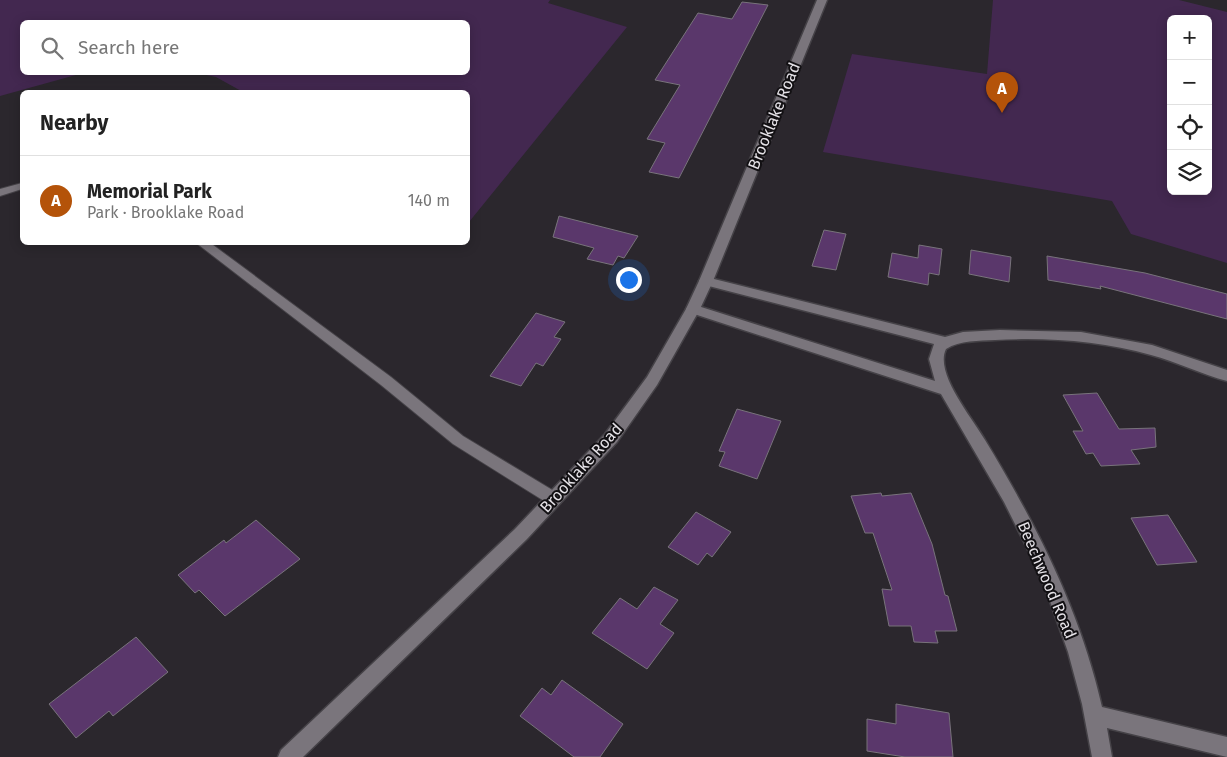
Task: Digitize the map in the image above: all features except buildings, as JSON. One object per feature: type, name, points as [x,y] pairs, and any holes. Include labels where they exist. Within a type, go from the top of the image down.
[{"type":"street","name":"Brooklake Road","points":[[288,757],[521,534],[611,438],[652,381],[693,309],[706,281],[822,0]]},
{"type":"street","points":[[706,281],[945,342],[964,338],[1022,334],[1100,339],[1142,348],[1227,376]]},
{"type":"street","points":[[693,309],[945,390]]},
{"type":"street","name":"Beechwood Road","points":[[945,342],[938,350],[937,360],[945,390],[973,434],[1040,553],[1068,620],[1095,716],[1102,757]]},
{"type":"street","points":[[1095,716],[1227,747]]},
{"type":"lane","points":[[0,193],[20,187]]},
{"type":"lane","points":[[205,245],[378,376],[458,440],[554,499]]},
{"type":"shaded area","points":[[0,0],[550,0],[548,3],[627,27],[470,221],[470,90],[239,90],[216,77],[206,75],[470,75],[470,20],[20,20],[20,75],[76,75],[0,96]]},
{"type":"shaded area","points":[[993,0],[1179,0],[1227,12],[1227,263],[1131,234],[1112,201],[823,152],[852,54],[987,74]]},
{"type":"place","name":"Memorial Park","points":[[1002,113]]}]
